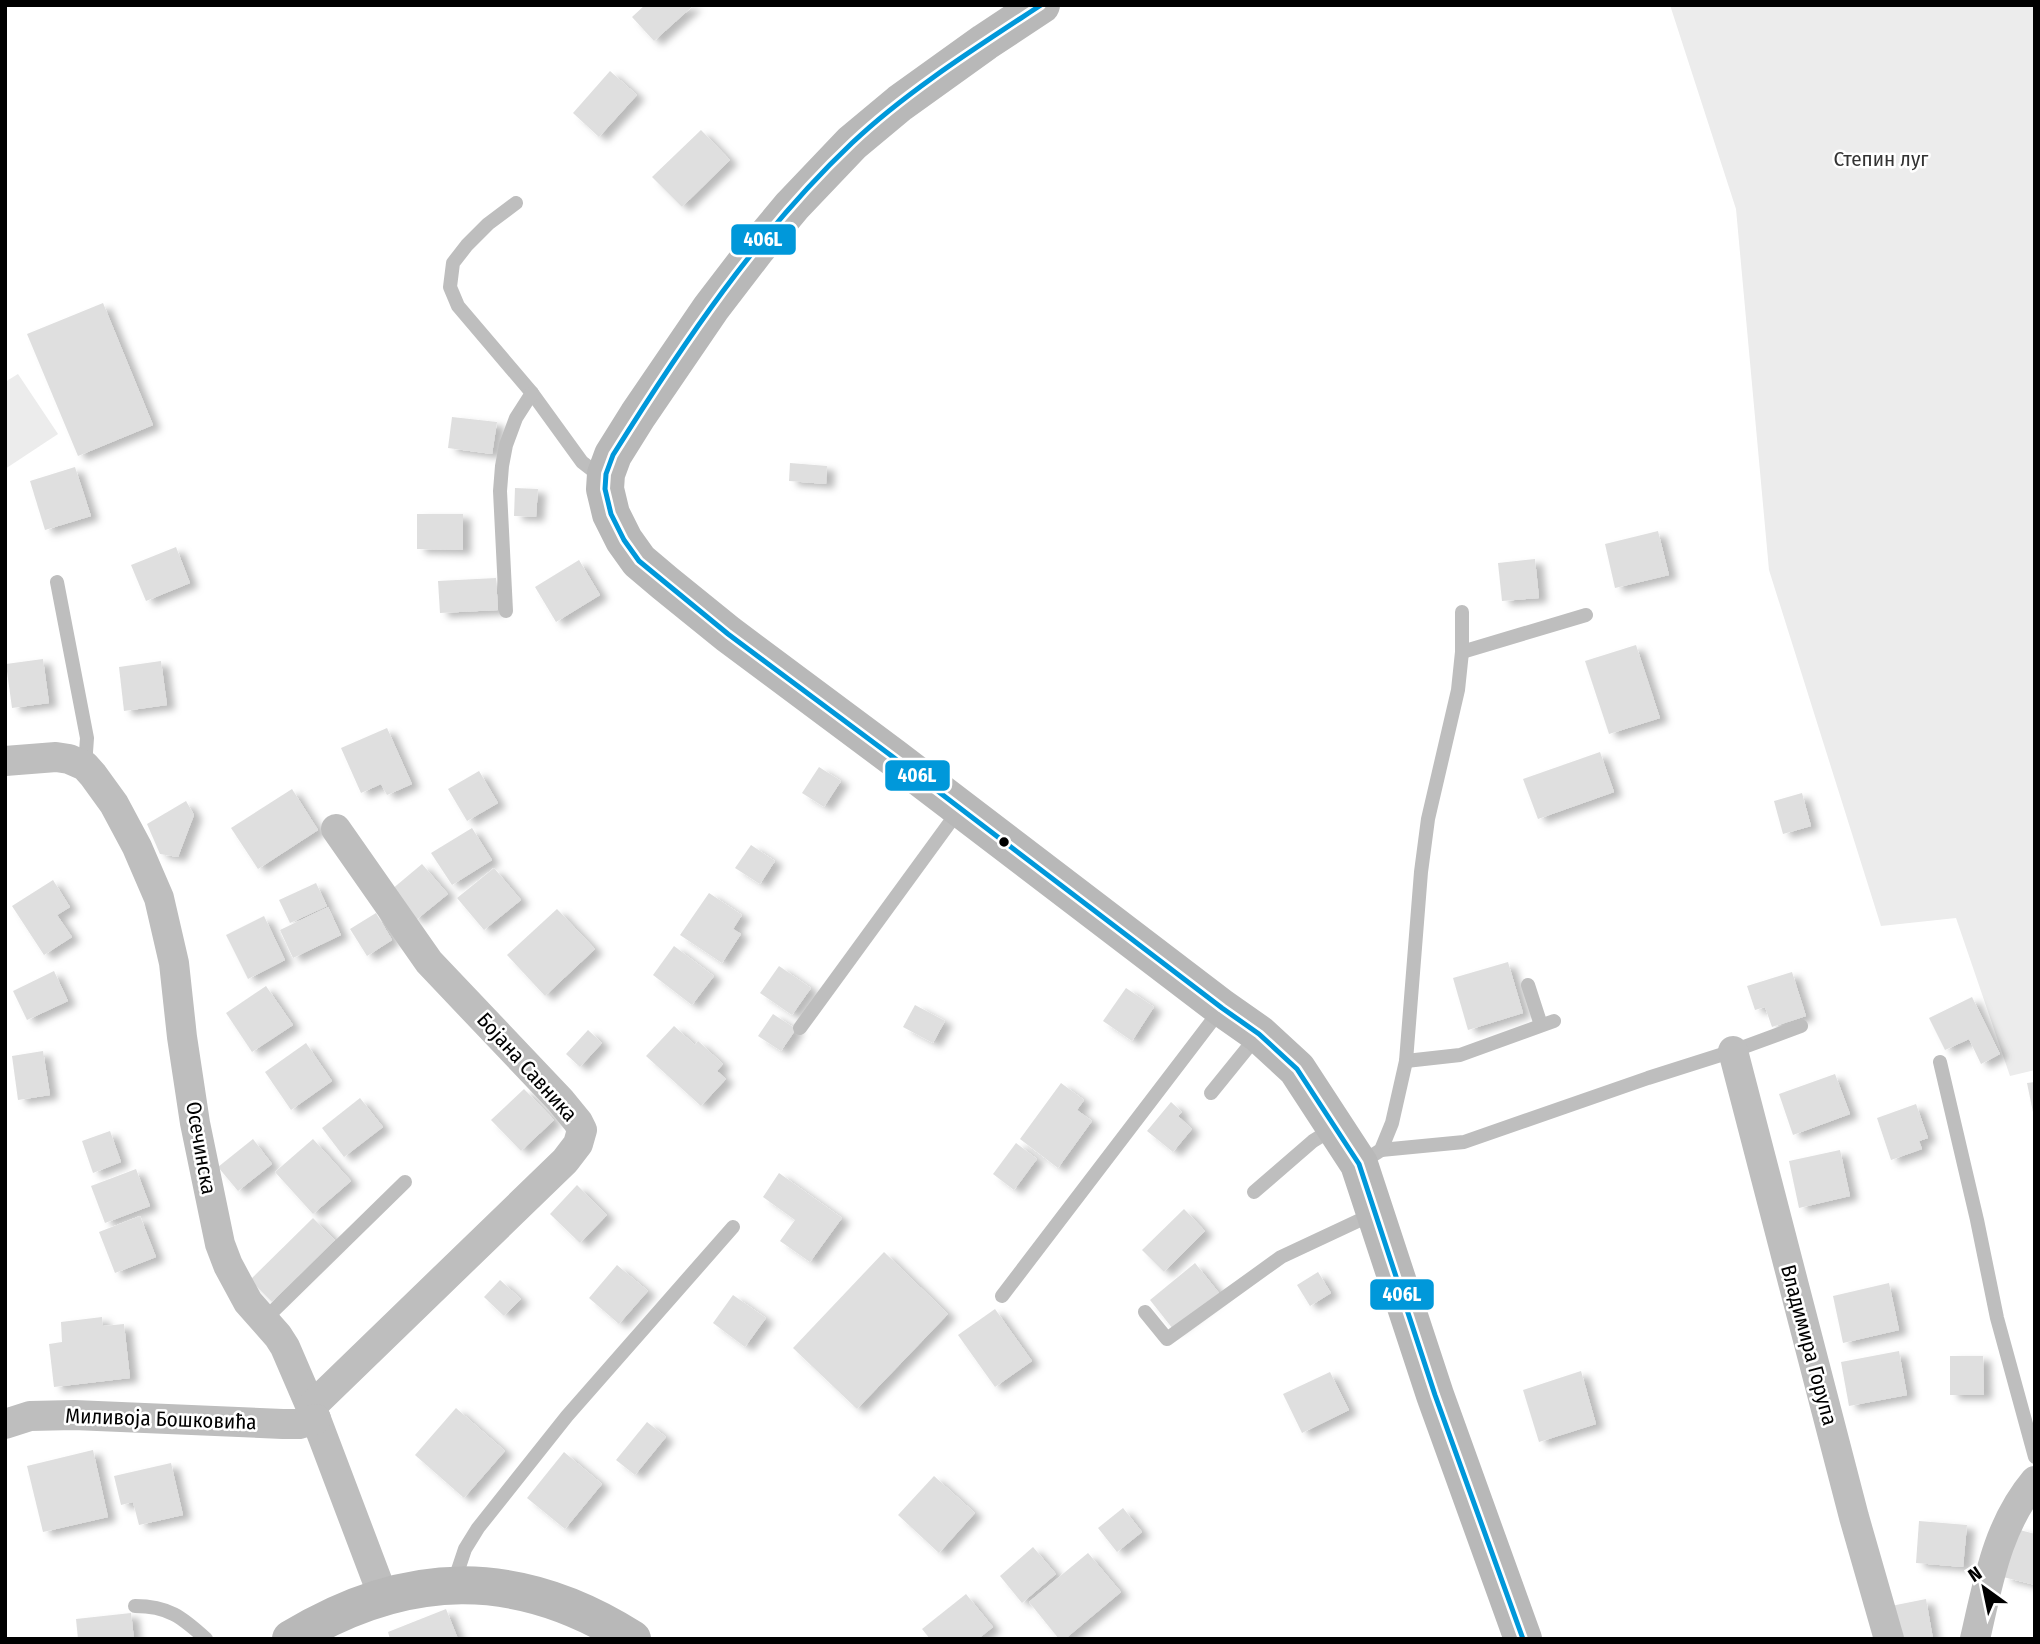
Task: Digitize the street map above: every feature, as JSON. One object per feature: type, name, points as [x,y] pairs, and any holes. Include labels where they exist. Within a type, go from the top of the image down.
[{"type":"street","points":[[1041,5],[900,103],[852,143],[757,248],[711,308],[613,455],[606,474],[606,489],[614,522],[630,549],[653,573],[727,634],[1259,1034],[1297,1069],[1336,1127],[1370,1157],[1376,1212],[1435,1395],[1523,1639]]},
{"type":"street","points":[[5,761],[56,757],[85,766]]},
{"type":"street","name":"Осечинска","points":[[85,766],[114,804],[137,847],[159,898],[174,963],[195,1123],[215,1222],[228,1265],[248,1302],[285,1347],[314,1413],[383,1596]]},
{"type":"street","name":"Бојана Савника","points":[[314,1413],[565,1161],[578,1144],[582,1130],[560,1100],[429,962],[336,829]]},
{"type":"street","name":"Владимира Горупа","points":[[1732,1051],[1854,1517],[1889,1639]]},
{"type":"street","name":"Миливоја Бошковића","points":[[5,1424],[30,1416],[74,1415],[299,1424],[314,1413]]},
{"type":"street","points":[[1975,1639],[2001,1540],[2015,1508],[2035,1481]]},
{"type":"street","points":[[291,1639],[313,1626],[383,1596],[416,1588],[453,1585],[495,1587],[550,1599],[611,1626],[632,1639]]},
{"type":"lane","points":[[516,202],[488,224],[453,262],[450,287],[458,306],[532,393],[582,461],[591,469],[606,474]]},
{"type":"lane","points":[[506,611],[500,491],[502,466],[516,418],[532,393]]},
{"type":"lane","points":[[57,582],[87,738],[85,766]]},
{"type":"lane","points":[[1370,1157],[1392,1123],[1406,1061],[1420,872],[1428,819],[1458,690],[1462,612]]},
{"type":"lane","points":[[1462,652],[1586,615]]},
{"type":"lane","points":[[800,1028],[960,809]]},
{"type":"lane","points":[[1406,1061],[1460,1055],[1548,1023],[1528,985]]},
{"type":"lane","points":[[1002,1296],[1222,1008]]},
{"type":"lane","points":[[1370,1157],[1464,1142],[1801,1026]]},
{"type":"lane","points":[[1211,1093],[1259,1034]]},
{"type":"lane","points":[[1940,1062],[1997,1318],[2035,1457]]},
{"type":"lane","points":[[1254,1192],[1313,1141],[1336,1127]]},
{"type":"lane","points":[[264,1320],[405,1182]]},
{"type":"lane","points":[[1145,1312],[1167,1339],[1281,1257],[1376,1212]]},
{"type":"lane","points":[[453,1585],[465,1549],[478,1528],[568,1416],[733,1227]]},
{"type":"lane","points":[[135,1606],[154,1606],[172,1612],[188,1622],[206,1639]]},
{"type":"green space","name":"Степин луг","points":[[1670,5],[2035,5],[2035,1070],[2010,1076],[1956,918],[1881,926],[1769,570],[1736,209]]},
{"type":"green space","points":[[18,374],[58,434],[5,469],[5,382]]},
{"type":"building","points":[[645,5],[694,5],[654,41],[632,17]]},
{"type":"building","points":[[610,71],[637,95],[599,137],[573,113]]},
{"type":"building","points":[[701,130],[730,160],[682,207],[652,177]]},
{"type":"building","points":[[103,303],[153,425],[78,456],[27,334]]},
{"type":"building","points":[[452,417],[497,422],[492,454],[448,448]]},
{"type":"building","points":[[790,463],[827,466],[826,484],[789,481]]},
{"type":"building","points":[[75,467],[91,516],[45,530],[30,481]]},
{"type":"building","points":[[515,488],[538,489],[536,517],[514,516]]},
{"type":"building","points":[[417,514],[463,514],[463,550],[417,549]]},
{"type":"building","points":[[1658,531],[1669,575],[1615,588],[1605,544]]},
{"type":"building","points":[[176,547],[190,583],[146,601],[131,565]]},
{"type":"building","points":[[1535,559],[1539,598],[1502,601],[1498,563]]},
{"type":"building","points":[[579,560],[600,595],[556,622],[535,587]]},
{"type":"building","points":[[496,578],[498,610],[440,613],[438,581]]},
{"type":"building","points":[[1636,645],[1660,718],[1609,734],[1585,661]]},
{"type":"building","points":[[43,659],[49,703],[12,708],[6,664]]},
{"type":"building","points":[[161,661],[167,705],[124,711],[119,667]]},
{"type":"building","points":[[387,728],[412,784],[387,795],[381,784],[361,793],[341,748]]},
{"type":"building","points":[[1600,752],[1614,792],[1538,819],[1523,779]]},
{"type":"building","points":[[819,767],[841,781],[824,807],[802,793]]},
{"type":"building","points":[[479,771],[498,803],[467,821],[448,789]]},
{"type":"building","points":[[292,789],[318,830],[258,869],[231,828]]},
{"type":"building","points":[[1802,793],[1811,826],[1783,834],[1774,801]]},
{"type":"building","points":[[186,801],[194,815],[178,857],[160,854],[147,824]]},
{"type":"building","points":[[472,828],[492,860],[452,885],[431,853]]},
{"type":"building","points":[[751,845],[775,861],[760,884],[735,868]]},
{"type":"building","points":[[422,864],[448,894],[416,920],[391,890]]},
{"type":"building","points":[[494,868],[521,900],[484,930],[457,898]]},
{"type":"building","points":[[53,880],[70,907],[57,915],[72,937],[44,955],[12,906]]},
{"type":"building","points":[[316,883],[327,906],[290,923],[279,900]]},
{"type":"building","points":[[709,893],[742,915],[733,929],[741,934],[722,963],[680,935]]},
{"type":"building","points":[[328,907],[341,935],[293,958],[280,930]]},
{"type":"building","points":[[557,909],[595,949],[545,996],[507,955]]},
{"type":"building","points":[[376,913],[392,940],[367,956],[350,929]]},
{"type":"building","points":[[264,916],[285,960],[248,979],[226,935]]},
{"type":"building","points":[[674,946],[714,976],[692,1005],[653,975]]},
{"type":"building","points":[[1508,962],[1523,1013],[1468,1030],[1453,978]]},
{"type":"building","points":[[779,966],[811,988],[792,1015],[760,993]]},
{"type":"building","points":[[54,971],[68,1001],[27,1020],[13,991]]},
{"type":"building","points":[[1792,972],[1806,1016],[1772,1027],[1765,1007],[1755,1010],[1747,986]]},
{"type":"building","points":[[266,986],[293,1025],[252,1052],[226,1013]]},
{"type":"building","points":[[1126,988],[1154,1007],[1132,1041],[1103,1021]]},
{"type":"building","points":[[1972,997],[2000,1054],[1981,1064],[1969,1039],[1945,1050],[1929,1018]]},
{"type":"building","points":[[915,1005],[945,1021],[933,1043],[903,1027]]},
{"type":"building","points":[[773,1014],[796,1029],[781,1051],[758,1036]]},
{"type":"building","points":[[674,1026],[695,1045],[698,1041],[723,1064],[717,1071],[726,1079],[701,1106],[646,1056]]},
{"type":"building","points":[[588,1030],[602,1043],[580,1067],[566,1054]]},
{"type":"building","points":[[306,1043],[332,1081],[291,1110],[265,1072]]},
{"type":"building","points":[[43,1051],[50,1095],[18,1100],[12,1056]]},
{"type":"building","points":[[1835,1074],[1850,1114],[1793,1135],[1779,1094]]},
{"type":"building","points":[[2035,1082],[2035,1117],[2034,1117],[2027,1083]]},
{"type":"building","points":[[1061,1083],[1084,1100],[1077,1110],[1092,1121],[1058,1168],[1020,1139]]},
{"type":"building","points":[[524,1089],[554,1120],[521,1151],[491,1120]]},
{"type":"building","points":[[360,1098],[383,1127],[344,1157],[322,1128]]},
{"type":"building","points":[[1171,1102],[1182,1112],[1178,1116],[1192,1129],[1173,1152],[1147,1131]]},
{"type":"building","points":[[1916,1104],[1928,1138],[1919,1141],[1922,1149],[1891,1160],[1877,1118]]},
{"type":"building","points":[[110,1131],[121,1162],[93,1173],[82,1141]]},
{"type":"building","points":[[253,1139],[272,1164],[238,1191],[218,1167]]},
{"type":"building","points":[[313,1139],[351,1181],[313,1214],[275,1172]]},
{"type":"building","points":[[1016,1143],[1037,1159],[1014,1190],[993,1174]]},
{"type":"building","points":[[1840,1150],[1850,1196],[1799,1208],[1789,1161]]},
{"type":"building","points":[[136,1169],[150,1206],[105,1223],[91,1186]]},
{"type":"building","points":[[779,1173],[842,1218],[810,1262],[780,1241],[795,1220],[763,1197]]},
{"type":"building","points":[[577,1185],[607,1215],[580,1243],[550,1214]]},
{"type":"building","points":[[1184,1209],[1205,1231],[1164,1272],[1142,1250]]},
{"type":"building","points":[[140,1216],[156,1257],[115,1273],[99,1232]]},
{"type":"building","points":[[313,1218],[335,1240],[272,1302],[250,1280]]},
{"type":"building","points":[[884,1252],[948,1314],[857,1409],[793,1348]]},
{"type":"building","points":[[1195,1263],[1219,1293],[1173,1329],[1150,1300]]},
{"type":"building","points":[[617,1265],[648,1291],[619,1324],[589,1298]]},
{"type":"building","points":[[1318,1272],[1331,1293],[1310,1306],[1297,1285]]},
{"type":"building","points":[[500,1280],[521,1299],[504,1316],[484,1297]]},
{"type":"building","points":[[1889,1283],[1899,1330],[1843,1343],[1833,1296]]},
{"type":"building","points":[[733,1295],[766,1318],[745,1347],[713,1323]]},
{"type":"building","points":[[995,1309],[1032,1361],[995,1387],[958,1335]]},
{"type":"building","points":[[102,1317],[103,1326],[124,1324],[130,1378],[54,1387],[49,1344],[62,1342],[61,1322]]},
{"type":"building","points":[[1899,1351],[1907,1395],[1849,1406],[1841,1362]]},
{"type":"building","points":[[1950,1356],[1983,1356],[1984,1395],[1950,1395]]},
{"type":"building","points":[[1581,1371],[1596,1424],[1539,1442],[1523,1390]]},
{"type":"building","points":[[1330,1372],[1349,1410],[1302,1433],[1283,1394]]},
{"type":"building","points":[[456,1408],[505,1451],[464,1498],[415,1455]]},
{"type":"building","points":[[647,1422],[666,1437],[635,1475],[616,1460]]},
{"type":"building","points":[[93,1450],[108,1517],[43,1532],[27,1466]]},
{"type":"building","points":[[564,1452],[602,1484],[565,1529],[527,1498]]},
{"type":"building","points":[[171,1463],[183,1515],[139,1525],[133,1502],[121,1505],[114,1476]]},
{"type":"building","points":[[934,1476],[975,1513],[939,1553],[898,1515]]},
{"type":"building","points":[[1123,1508],[1142,1532],[1117,1552],[1098,1528]]},
{"type":"building","points":[[1919,1521],[1967,1525],[1963,1567],[1916,1563]]},
{"type":"building","points":[[2016,1529],[2035,1534],[2035,1585],[2003,1577]]},
{"type":"building","points":[[1033,1547],[1056,1574],[1022,1603],[1000,1576]]},
{"type":"building","points":[[1088,1553],[1121,1592],[1065,1639],[1059,1639],[1029,1602]]},
{"type":"building","points":[[966,1594],[993,1627],[978,1639],[930,1639],[922,1629]]},
{"type":"building","points":[[1926,1599],[1933,1639],[1897,1639],[1891,1606]]},
{"type":"building","points":[[446,1609],[458,1639],[390,1639],[388,1632]]},
{"type":"building","points":[[131,1613],[134,1639],[78,1639],[76,1619]]},
{"type":"transit line","name":"406L","points":[[1041,5],[943,70],[896,105],[852,143],[784,214],[694,332],[613,455],[606,474],[605,489],[611,514],[624,540],[639,561],[728,634],[1259,1034],[1297,1069],[1359,1164],[1435,1395],[1523,1639]]}]
